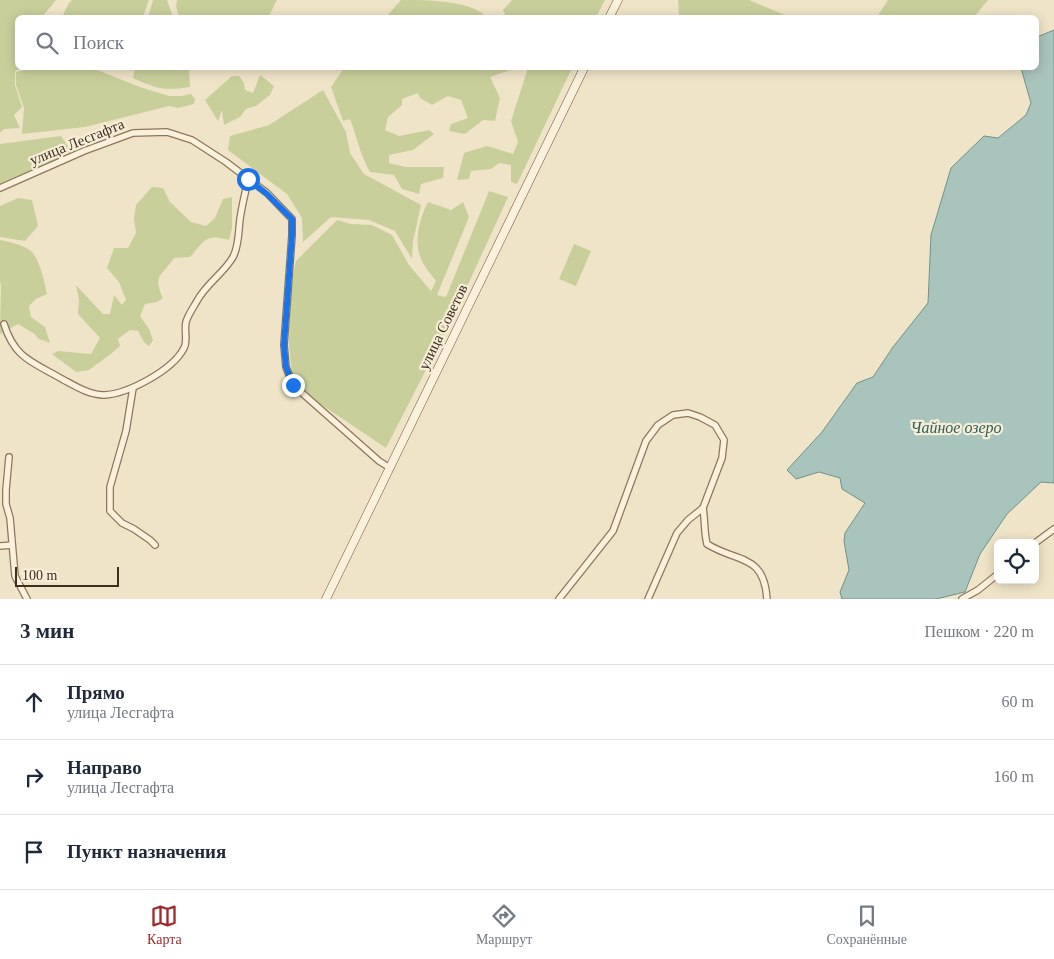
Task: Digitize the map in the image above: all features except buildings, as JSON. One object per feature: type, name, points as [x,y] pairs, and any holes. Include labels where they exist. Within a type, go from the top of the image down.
[{"type":"main road","points":[[610,15],[618,0]]},
{"type":"main road","name":"улица Советов","points":[[326,599],[583,70]]},
{"type":"street","name":"улица Лесгафта","points":[[0,188],[84,151],[133,132],[167,132],[192,140],[226,162],[267,194],[292,219],[284,345],[286,367],[293,385],[379,461],[390,468]]},
{"type":"street","points":[[4,324],[9,340],[21,354],[37,366],[77,388],[104,395],[142,385],[178,356],[185,346],[186,322],[201,292],[232,258],[236,248],[240,214],[248,179]]},
{"type":"street","points":[[133,388],[126,431],[110,487],[110,511],[122,524],[134,529],[155,545]]},
{"type":"street","points":[[558,599],[613,532],[646,441],[658,425],[673,414],[688,412],[715,425],[724,440],[722,458],[703,508],[704,534],[707,544],[715,549],[751,562],[765,583],[767,599]]},
{"type":"street","points":[[9,457],[6,490],[15,576],[27,599]]},
{"type":"street","points":[[648,599],[677,533],[688,520],[703,508]]},
{"type":"street","points":[[1039,540],[1054,529]]},
{"type":"street","points":[[0,546],[12,545]]},
{"type":"street","points":[[962,599],[978,590],[994,577]]},
{"type":"green space","points":[[0,0],[56,0],[44,15],[15,15],[15,70],[17,70],[15,71],[15,85],[22,107],[14,115],[20,128],[4,129],[0,133]]},
{"type":"green space","points":[[72,0],[149,0],[144,15],[63,15]]},
{"type":"green space","points":[[153,0],[167,0],[172,15],[149,15]]},
{"type":"green space","points":[[177,0],[277,0],[270,15],[178,15],[176,6]]},
{"type":"green space","points":[[401,0],[448,2],[470,7],[484,15],[388,15]]},
{"type":"green space","points":[[512,0],[605,0],[597,15],[505,15],[503,10]]},
{"type":"green space","points":[[678,0],[749,0],[785,15],[679,15]]},
{"type":"green space","points":[[888,0],[988,0],[976,15],[878,15]]},
{"type":"green space","points":[[24,70],[97,70],[169,96],[191,94],[195,99],[194,104],[178,108],[169,106],[85,127],[22,134],[24,108],[16,85],[16,72]]},
{"type":"green space","points":[[135,70],[189,70],[190,87],[167,89],[148,85],[133,78]]},
{"type":"green space","points":[[343,70],[510,70],[490,77],[500,98],[495,121],[483,120],[465,134],[449,131],[451,124],[468,118],[461,100],[448,96],[432,105],[420,98],[418,93],[402,99],[402,105],[388,117],[385,130],[399,136],[429,130],[434,134],[413,150],[389,155],[389,163],[406,167],[444,167],[443,178],[421,184],[419,194],[402,189],[394,175],[370,172],[361,153],[350,119],[343,121],[331,87]]},
{"type":"green space","points":[[527,70],[571,70],[517,184],[511,182],[511,165],[499,163],[491,169],[471,171],[469,179],[457,180],[464,153],[487,146],[513,154],[518,142],[511,121]]},
{"type":"green space","points":[[260,75],[274,86],[270,95],[256,106],[246,109],[240,117],[224,125],[222,110],[218,121],[205,100],[232,76],[239,76],[244,83],[245,90],[253,93]]},
{"type":"green space","points":[[323,90],[346,132],[350,153],[364,174],[421,205],[413,242],[412,259],[395,231],[369,220],[331,217],[303,242],[302,218],[287,194],[228,150],[230,136],[269,125]]},
{"type":"green space","points":[[61,136],[74,156],[43,172],[0,188],[0,144]]},
{"type":"green space","points":[[152,187],[163,188],[170,202],[191,222],[206,226],[215,218],[223,199],[232,197],[232,228],[229,240],[215,237],[210,238],[202,243],[190,257],[174,258],[162,273],[158,280],[158,285],[163,298],[157,302],[145,304],[140,316],[149,329],[153,340],[149,346],[144,342],[138,331],[130,330],[118,339],[120,346],[112,353],[89,370],[76,372],[52,354],[58,351],[91,354],[100,338],[78,314],[79,300],[76,285],[103,314],[110,314],[114,295],[122,305],[126,300],[119,282],[107,268],[114,248],[128,248],[136,233],[134,219],[136,205]]},
{"type":"green space","points":[[489,191],[508,197],[454,315],[386,448],[313,399],[292,375],[289,344],[290,289],[296,261],[337,220],[351,224],[372,225],[392,235],[409,265],[431,291],[436,281],[423,264],[418,247],[418,231],[422,216],[428,202],[451,210],[463,202],[469,217],[437,295],[446,297]]},
{"type":"green space","points":[[18,198],[32,200],[38,226],[25,241],[0,237],[0,206]]},
{"type":"green space","points":[[0,240],[26,248],[36,258],[47,294],[36,299],[29,306],[31,317],[45,327],[50,343],[37,338],[35,334],[18,324],[0,334]]},
{"type":"green space","points":[[574,244],[591,251],[576,286],[559,279]]},
{"type":"water","name":"Чайное озеро","points":[[1054,30],[1054,483],[1041,482],[1007,514],[980,554],[965,592],[936,599],[842,599],[840,592],[849,570],[844,541],[845,533],[865,503],[842,489],[840,478],[819,472],[796,479],[787,470],[822,432],[857,383],[873,377],[893,347],[928,303],[931,235],[951,168],[984,136],[998,138],[1026,115],[1031,103],[1022,70],[1039,70],[1039,36]]},
{"type":"route","points":[[248,179],[267,194],[292,219],[284,345],[286,367],[293,385]]}]
